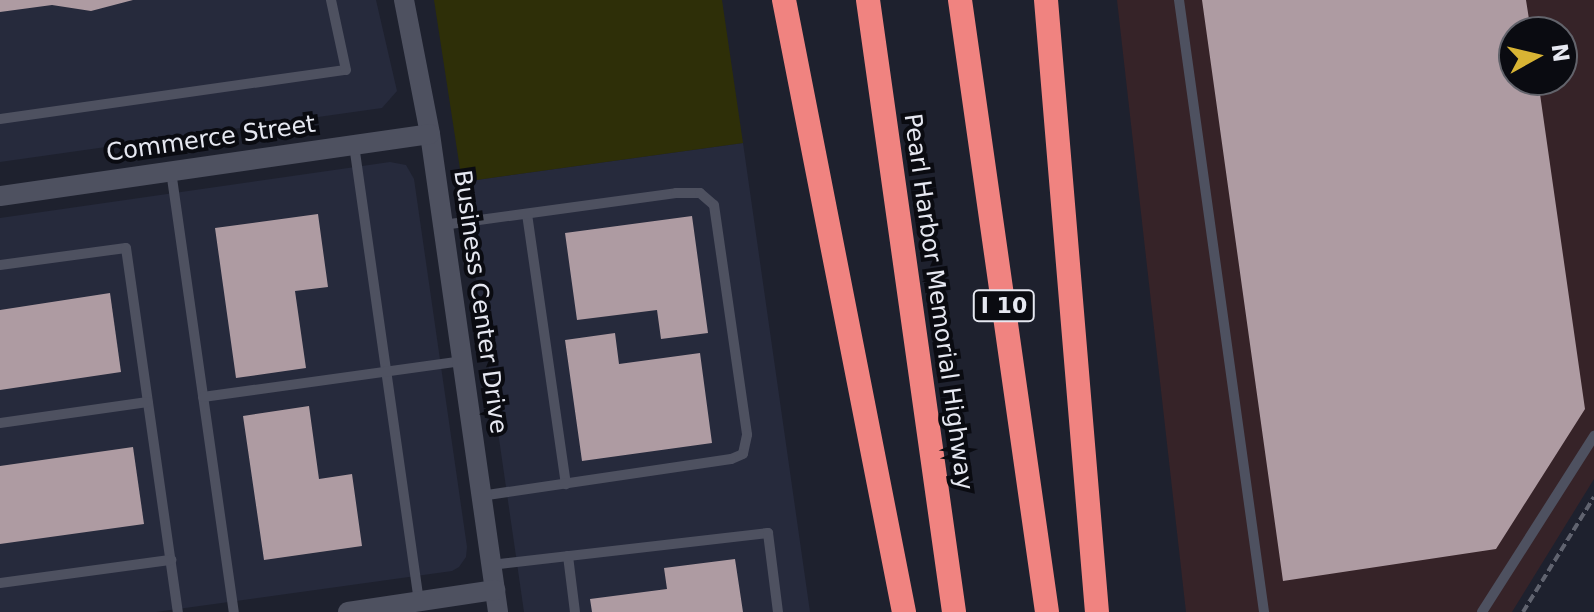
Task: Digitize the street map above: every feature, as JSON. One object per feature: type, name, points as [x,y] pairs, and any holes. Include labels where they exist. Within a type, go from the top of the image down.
[{"type":"highway","points":[[784,0],[904,612]]},
{"type":"highway","name":"Pearl Harbor Memorial Highway","points":[[868,0],[954,612]]},
{"type":"highway","name":"I 10","points":[[960,0],[1047,612]]},
{"type":"highway","points":[[1046,0],[1097,612]]},
{"type":"street","name":"Business Center Drive","points":[[404,0],[430,134],[498,612]]},
{"type":"street","name":"Commerce Street","points":[[0,196],[430,134]]},
{"type":"street","points":[[348,612],[495,590]]},
{"type":"lane","points":[[0,119],[346,70],[331,0]]},
{"type":"lane","points":[[1179,0],[1264,612]]},
{"type":"lane","points":[[354,145],[419,601]]},
{"type":"lane","points":[[171,171],[234,612]]},
{"type":"lane","points":[[443,225],[676,193],[700,193],[714,205],[747,435],[743,454],[731,459],[481,496]]},
{"type":"lane","points":[[527,214],[566,484]]},
{"type":"lane","points":[[0,265],[126,248],[178,612]]},
{"type":"lane","points":[[203,397],[462,361]]},
{"type":"lane","points":[[0,423],[148,402]]},
{"type":"lane","points":[[1482,612],[1594,436]]},
{"type":"lane","points":[[491,565],[768,533],[778,612]]},
{"type":"lane","points":[[568,556],[575,612]]},
{"type":"lane","points":[[0,583],[171,560]]},
{"type":"path","points":[[1523,612],[1594,497]]},
{"type":"shaded area","points":[[0,0],[376,0],[397,91],[382,108],[0,162]]},
{"type":"shaded area","points":[[434,0],[722,0],[743,143],[462,182]]},
{"type":"shaded area","points":[[1117,0],[1594,0],[1594,479],[1512,612],[1186,612]]},
{"type":"shaded area","points":[[743,143],[810,612],[524,612],[462,182]]},
{"type":"shaded area","points":[[390,162],[406,165],[414,179],[467,547],[466,557],[459,567],[452,571],[156,612],[0,612],[0,218]]},
{"type":"building","points":[[0,0],[133,0],[91,11],[52,5],[0,12]]},
{"type":"building","points":[[1202,0],[1526,0],[1528,16],[1498,16],[1498,96],[1540,96],[1585,409],[1496,549],[1283,581]]},
{"type":"building","points":[[318,214],[328,287],[295,291],[306,368],[236,378],[215,228]]},
{"type":"building","points":[[692,216],[708,333],[661,339],[657,310],[577,320],[565,233]]},
{"type":"building","points":[[110,293],[121,372],[0,390],[0,310]]},
{"type":"building","points":[[615,333],[619,364],[700,353],[712,443],[582,461],[565,340]]},
{"type":"building","points":[[309,406],[319,479],[352,474],[362,546],[264,560],[243,416]]},
{"type":"building","points":[[133,447],[144,524],[0,544],[0,466]]},
{"type":"building","points":[[735,559],[743,612],[592,612],[590,599],[667,589],[664,568]]}]
